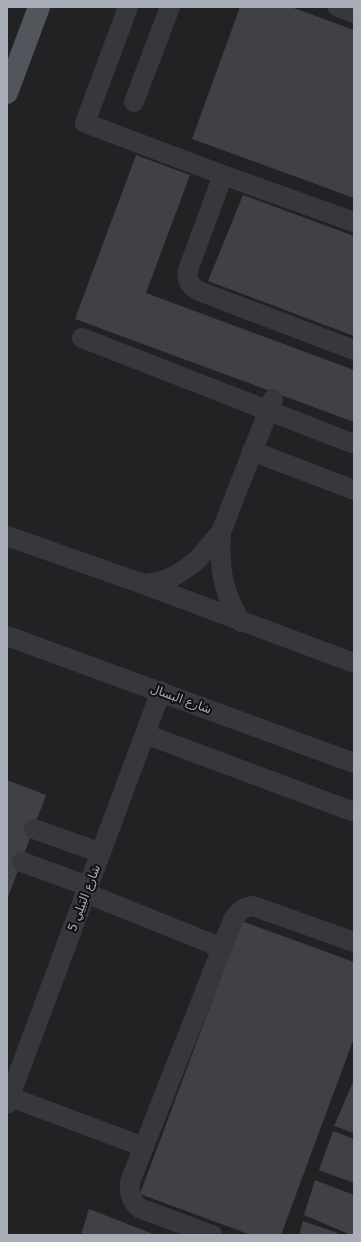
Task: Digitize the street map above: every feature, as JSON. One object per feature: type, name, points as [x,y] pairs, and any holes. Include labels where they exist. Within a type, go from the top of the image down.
[{"type":"main road","points":[[7,93],[39,7]]},
{"type":"street","points":[[128,7],[85,123],[354,222]]},
{"type":"street","points":[[134,102],[170,7]]},
{"type":"street","points":[[338,7],[354,13]]},
{"type":"street","points":[[223,175],[188,270],[188,279],[190,283],[199,291],[354,350]]},
{"type":"street","points":[[82,338],[271,405],[354,444]]},
{"type":"street","points":[[241,622],[233,609],[223,582],[220,567],[221,532],[271,405]]},
{"type":"street","points":[[252,451],[354,490]]},
{"type":"street","points":[[143,584],[160,582],[187,568],[198,559],[221,532]]},
{"type":"street","points":[[7,536],[143,584],[241,622],[354,663]]},
{"type":"street","name":"شارع البسال","points":[[7,636],[161,691],[354,763]]},
{"type":"street","name":"شارع البَيلِي 5","points":[[8,1100],[161,691]]},
{"type":"street","points":[[145,734],[354,812]]},
{"type":"street","points":[[34,829],[101,853]]},
{"type":"street","points":[[22,862],[222,948]]},
{"type":"street","points":[[212,1235],[139,1208],[130,1197],[130,1182],[236,914],[246,907],[253,906],[354,942]]},
{"type":"street","points":[[8,1100],[144,1147]]},
{"type":"shaded area","points":[[7,7],[354,7],[354,1235],[7,1235]]},
{"type":"building","points":[[240,7],[291,7],[354,30],[354,198],[192,139]]},
{"type":"building","points":[[136,155],[190,175],[146,293],[354,370],[354,422],[75,319]]},
{"type":"building","points":[[243,195],[354,236],[354,336],[208,281]]},
{"type":"building","points":[[7,780],[46,795],[7,900]]},
{"type":"building","points":[[242,921],[354,962],[354,1038],[281,1235],[251,1235],[140,1194]]},
{"type":"building","points":[[353,1082],[354,1083],[354,1133],[334,1126]]},
{"type":"building","points":[[333,1131],[354,1139],[354,1183],[319,1170]]},
{"type":"building","points":[[315,1180],[354,1195],[354,1235],[304,1215]]},
{"type":"building","points":[[89,1209],[156,1235],[81,1235]]},
{"type":"building","points":[[303,1221],[343,1235],[299,1235]]}]
